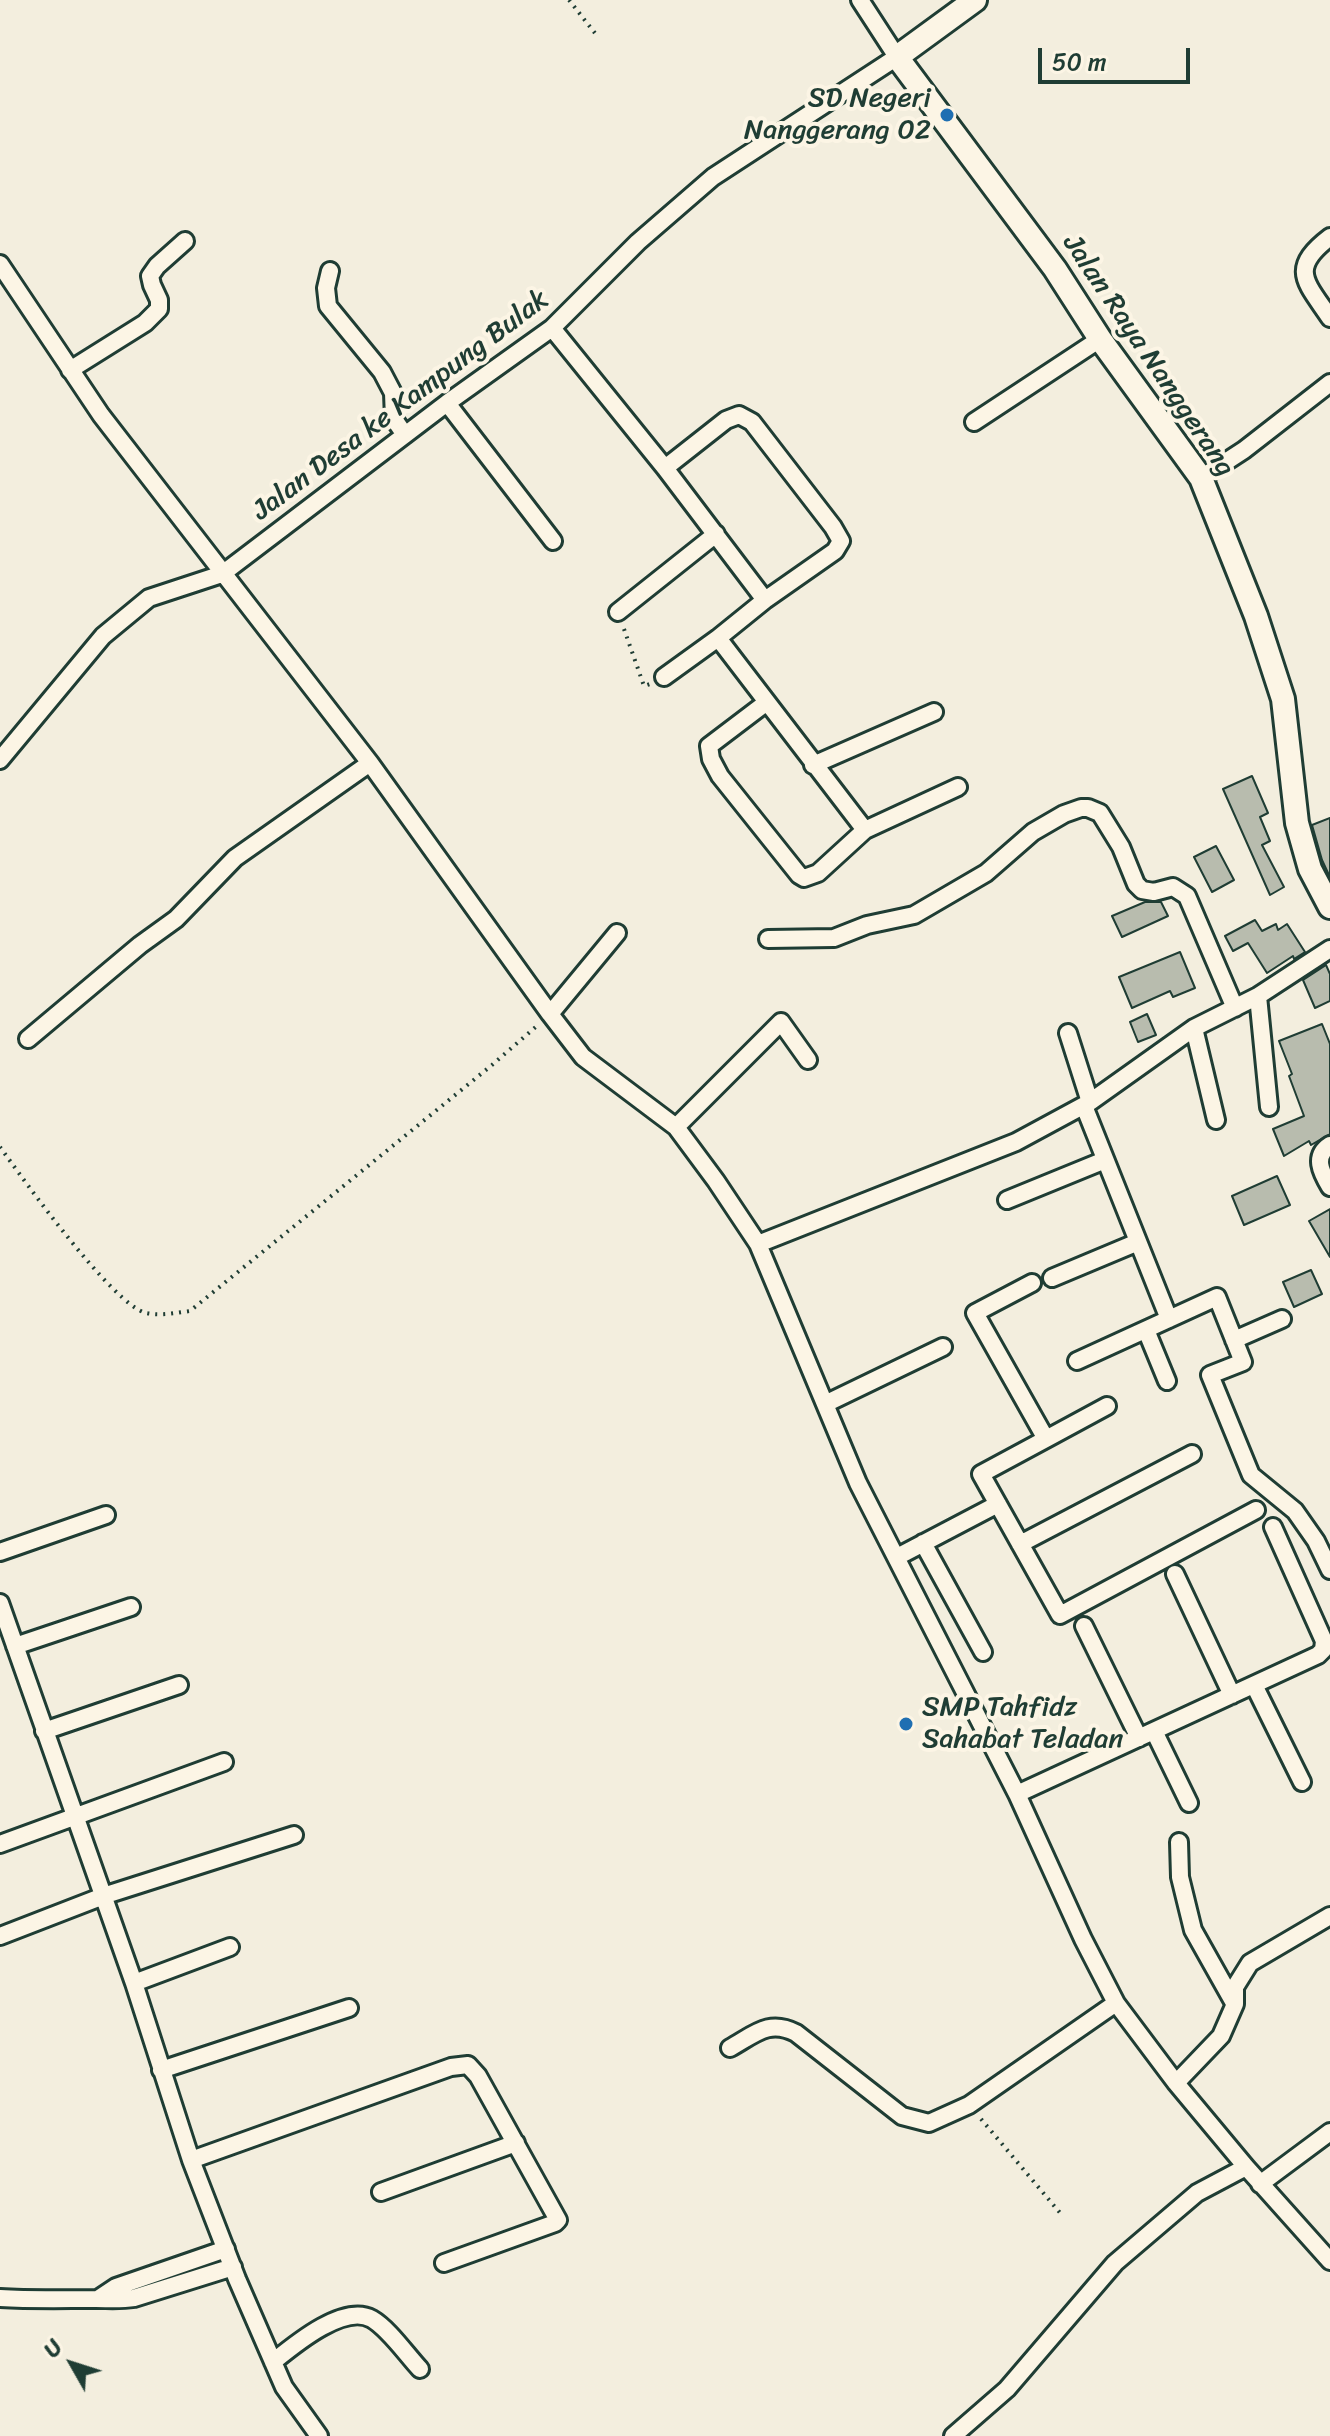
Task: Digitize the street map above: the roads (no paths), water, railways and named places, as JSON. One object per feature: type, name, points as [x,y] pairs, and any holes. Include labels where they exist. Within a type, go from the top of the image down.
[{"type":"street","points":[[860,0],[897,57],[975,0]]},
{"type":"street","name":"Jalan Desa ke Kampung Bulak","points":[[0,760],[103,636],[149,598],[222,574],[447,403],[552,328],[638,242],[713,177],[897,57]]},
{"type":"street","name":"Jalan Raya Nanggerang","points":[[897,57],[1055,269],[1100,339],[1201,478],[1256,616],[1283,699],[1297,823],[1310,869],[1330,907]]},
{"type":"street","points":[[1330,237],[1308,256],[1303,268],[1308,285],[1330,318]]},
{"type":"street","points":[[70,370],[133,331],[157,312],[160,305],[150,276],[185,241]]},
{"type":"street","points":[[0,264],[101,415],[370,763],[583,1057],[676,1127],[758,1244],[858,1483],[1017,1794],[1083,1939],[1116,2003],[1176,2083],[1260,2184],[1330,2261]]},
{"type":"street","points":[[330,271],[326,288],[328,306],[382,372],[393,393],[394,419],[405,435]]},
{"type":"street","points":[[552,328],[665,468],[765,600]]},
{"type":"street","points":[[974,422],[1100,339]]},
{"type":"street","points":[[1201,478],[1244,450],[1330,383]]},
{"type":"street","points":[[447,403],[553,541]]},
{"type":"street","points":[[664,677],[835,551],[841,541],[752,422],[739,415],[726,420],[665,468]]},
{"type":"street","points":[[618,612],[716,534]]},
{"type":"street","points":[[718,638],[865,830]]},
{"type":"street","points":[[767,702],[709,746],[711,759],[720,776],[804,878],[818,873],[865,830],[958,787]]},
{"type":"street","points":[[813,765],[934,712]]},
{"type":"street","points":[[28,1039],[140,945],[176,919],[235,858],[370,763]]},
{"type":"street","points":[[768,939],[834,938],[867,925],[914,915],[986,873],[1033,832],[1073,809],[1088,808],[1100,813],[1142,890],[1154,892],[1173,887],[1187,896],[1235,1008]]},
{"type":"street","points":[[550,1014],[617,933]]},
{"type":"street","points":[[758,1244],[1016,1142],[1087,1104],[1194,1028],[1258,996],[1330,949]]},
{"type":"street","points":[[1258,996],[1269,1107]]},
{"type":"street","points":[[676,1127],[781,1022],[808,1060]]},
{"type":"street","points":[[1194,1028],[1216,1120]]},
{"type":"street","points":[[1068,1033],[1105,1160],[1169,1319]]},
{"type":"street","points":[[1330,1145],[1320,1153],[1319,1160],[1330,1187]]},
{"type":"street","points":[[1007,1200],[1105,1160]]},
{"type":"street","points":[[1052,1278],[1138,1242]]},
{"type":"street","points":[[1032,1283],[975,1313],[1046,1439]]},
{"type":"street","points":[[1077,1361],[1217,1297],[1243,1362],[1210,1375],[1251,1475],[1295,1511],[1316,1541],[1330,1570]]},
{"type":"street","points":[[1234,1340],[1282,1319]]},
{"type":"street","points":[[1146,1330],[1167,1381]]},
{"type":"street","points":[[825,1404],[943,1347]]},
{"type":"street","points":[[1107,1406],[981,1474],[1060,1615],[1256,1510]]},
{"type":"street","points":[[1020,1544],[1192,1454]]},
{"type":"street","points":[[897,1557],[998,1504]]},
{"type":"street","points":[[0,1552],[106,1515]]},
{"type":"street","points":[[1017,1794],[1318,1655],[1324,1645],[1273,1527]]},
{"type":"street","points":[[923,1543],[983,1652]]},
{"type":"street","points":[[1175,1574],[1232,1695]]},
{"type":"street","points":[[0,1603],[134,1983],[191,2160],[262,2340],[284,2387],[319,2436]]},
{"type":"street","points":[[15,1646],[131,1607]]},
{"type":"street","points":[[1084,1626],[1189,1803]]},
{"type":"street","points":[[44,1731],[179,1685]]},
{"type":"street","points":[[1254,1685],[1302,1782]]},
{"type":"street","points":[[0,1844],[224,1762]]},
{"type":"street","points":[[0,1936],[103,1896],[294,1835]]},
{"type":"street","points":[[1179,1842],[1180,1877],[1193,1930],[1235,2004]]},
{"type":"street","points":[[1176,2083],[1221,2036],[1235,2004],[1235,1987],[1250,1963],[1330,1916]]},
{"type":"street","points":[[134,1983],[230,1947]]},
{"type":"street","points":[[730,2048],[769,2027],[782,2025],[809,2042],[902,2116],[929,2123],[969,2105],[1116,2003]]},
{"type":"street","points":[[161,2070],[349,2008]]},
{"type":"street","points":[[191,2160],[451,2067],[468,2065],[478,2076],[557,2221],[444,2263]]},
{"type":"street","points":[[1260,2184],[1330,2132]]},
{"type":"street","points":[[381,2192],[516,2143]]},
{"type":"street","points":[[953,2436],[1007,2389],[1115,2263],[1197,2193],[1246,2167]]},
{"type":"street","points":[[98,2299],[116,2287],[226,2249]]},
{"type":"street","points":[[0,2298],[118,2301],[233,2267]]},
{"type":"street","points":[[273,2362],[324,2327],[359,2315],[384,2329],[420,2369]]},
{"type":"place","name":"SD Negeri Nanggerang 02","points":[[947,115]]},
{"type":"place","name":"SMP Tahfidz Sahabat Teladan","points":[[906,1724]]}]
